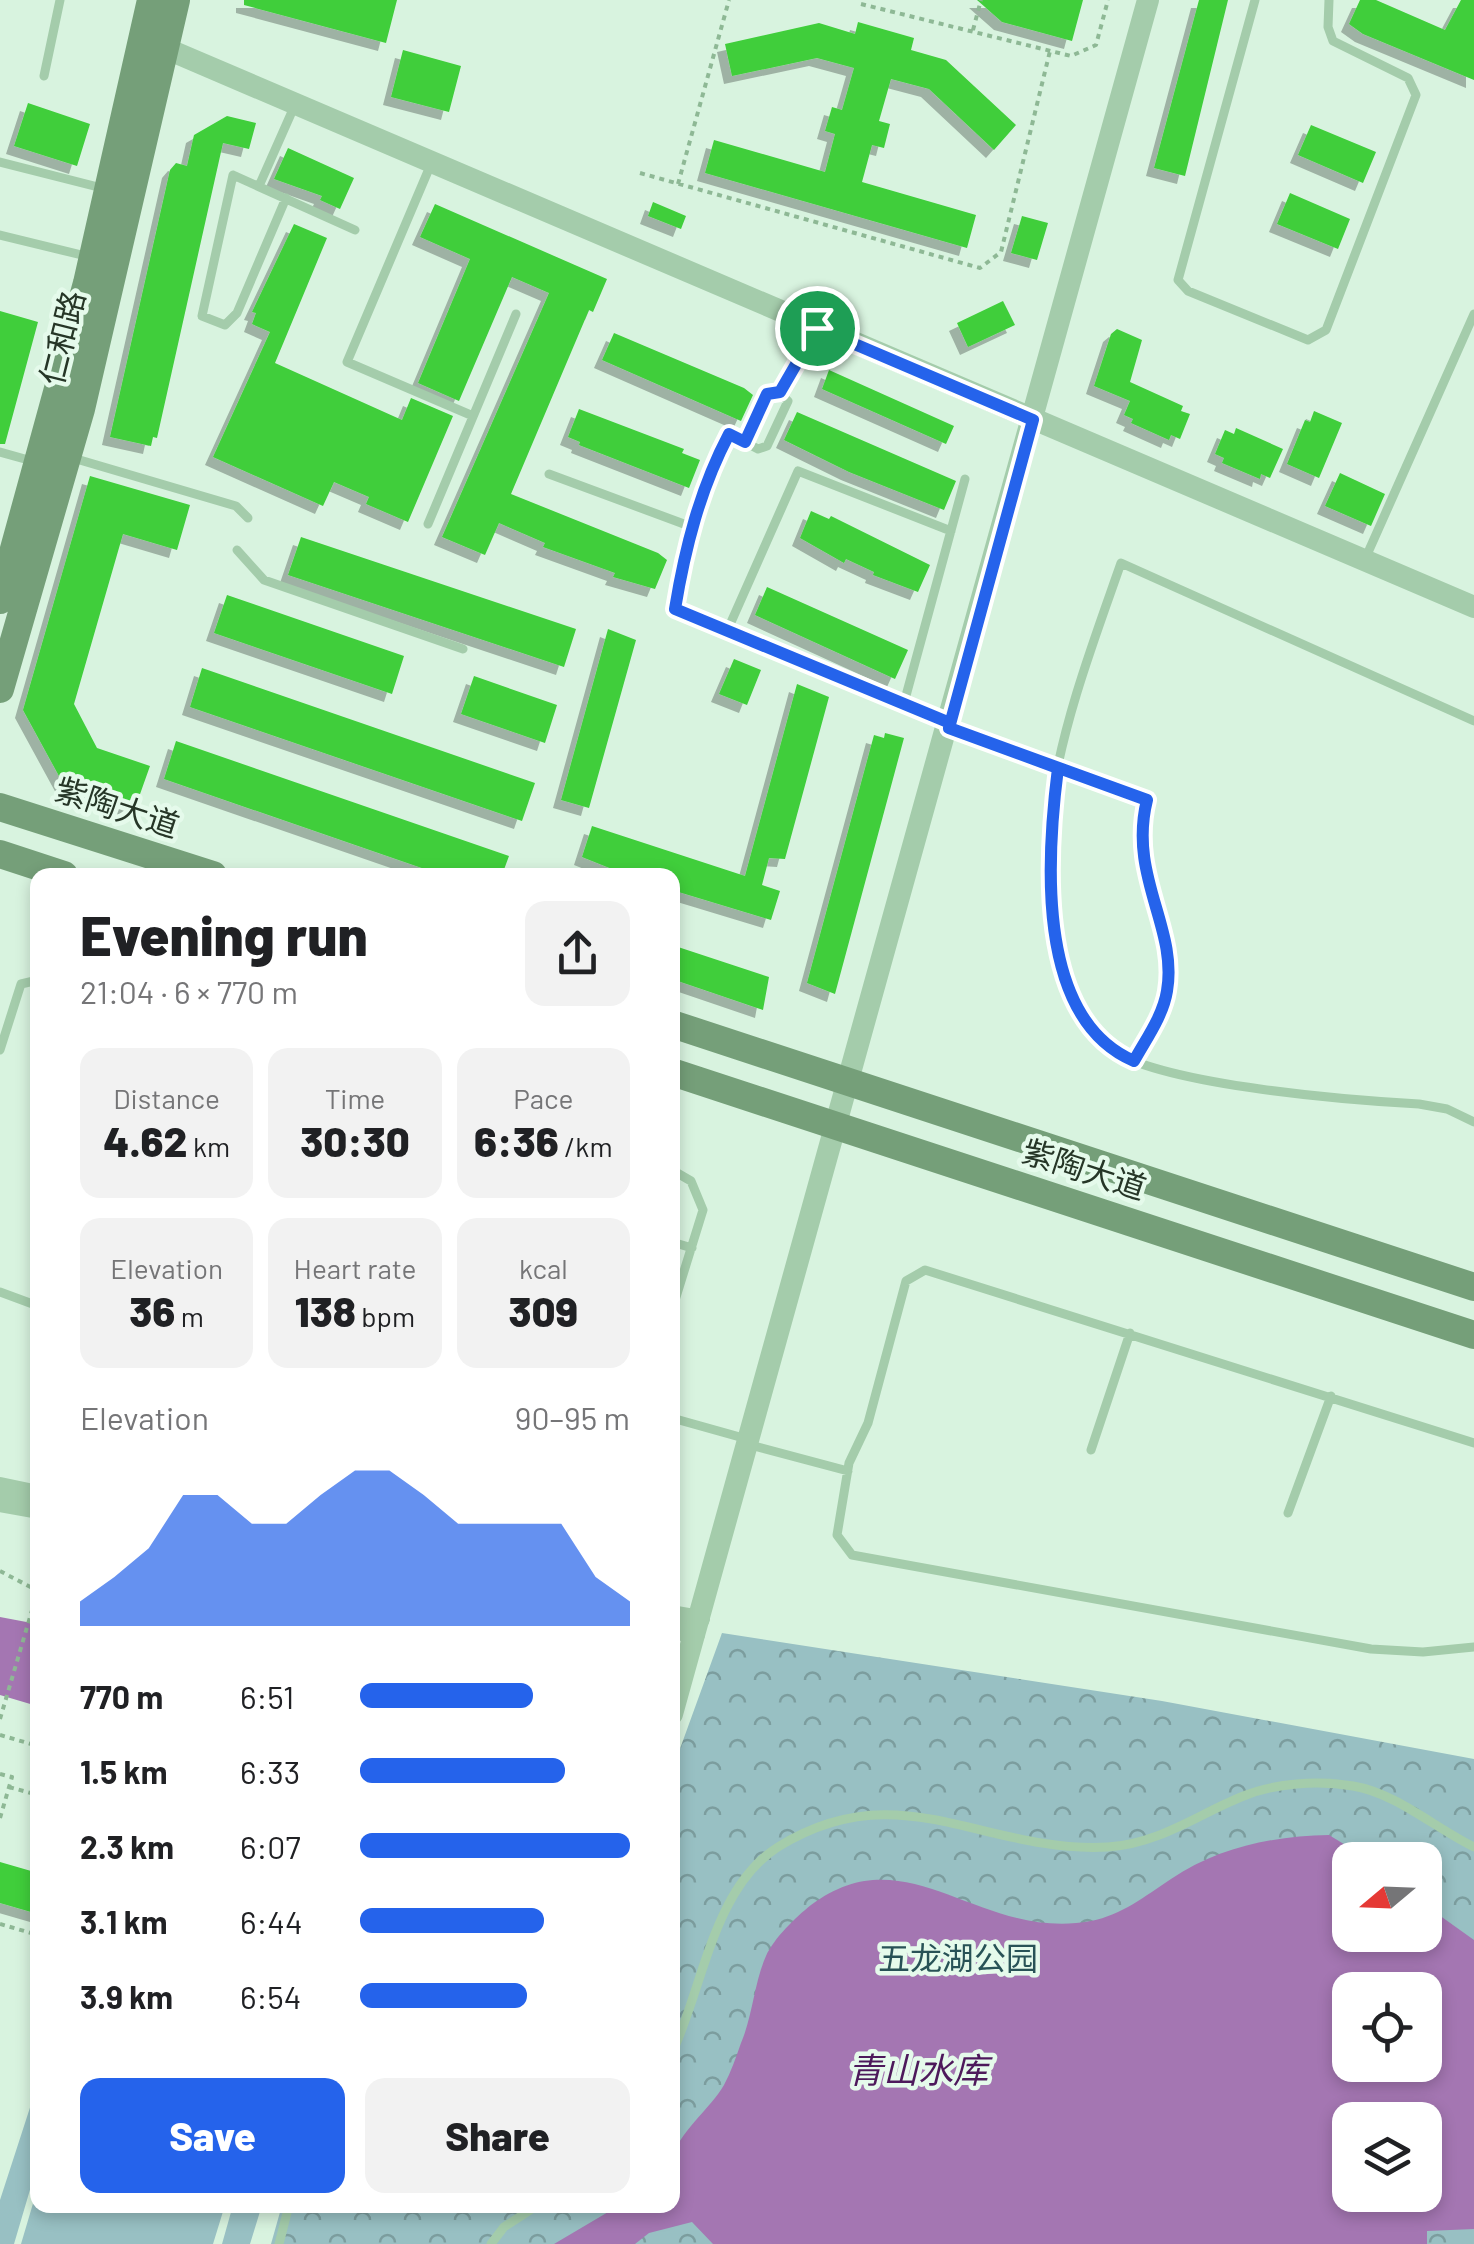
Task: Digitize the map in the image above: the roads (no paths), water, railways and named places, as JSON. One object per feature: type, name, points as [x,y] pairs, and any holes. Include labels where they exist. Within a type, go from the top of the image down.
[{"type":"main road","name":"仁和路","points":[[0,688],[67,456],[154,43],[150,0]]},
{"type":"main road","name":"仁和路","points":[[0,600],[40,463],[110,190],[154,43],[176,0]]},
{"type":"main road","name":"紫陶大道","points":[[0,807],[191,868]]},
{"type":"main road","points":[[0,854],[43,868]]},
{"type":"main road","name":"紫陶大道","points":[[680,1027],[1474,1288]]},
{"type":"main road","name":"紫陶大道","points":[[680,1075],[1474,1336]]},
{"type":"street","points":[[680,1676],[690,1628],[751,1443],[1148,0]]},
{"type":"street","points":[[154,43],[1474,607]]},
{"type":"street","points":[[0,1486],[30,1492]]},
{"type":"street","points":[[0,1503],[30,1509]]},
{"type":"lane","points":[[44,76],[60,0]]},
{"type":"lane","points":[[1255,0],[1178,280],[1188,291],[1308,340],[1326,330],[1416,95],[1408,78],[1333,41],[1328,27],[1329,0]]},
{"type":"lane","points":[[259,186],[295,104]]},
{"type":"lane","points":[[0,162],[110,190]]},
{"type":"lane","points":[[431,163],[347,362],[473,416]]},
{"type":"lane","points":[[286,198],[237,313],[226,325],[202,316],[233,175],[286,198],[355,230]]},
{"type":"lane","points":[[0,235],[93,258]]},
{"type":"lane","points":[[428,524],[516,314]]},
{"type":"lane","points":[[1365,560],[1474,314]]},
{"type":"lane","points":[[780,392],[817,328]]},
{"type":"lane","points":[[780,392],[788,401],[773,438],[758,449],[729,434],[692,528],[675,609],[950,725],[1147,800],[1140,850],[1169,973],[1160,1015],[1134,1061]]},
{"type":"lane","points":[[745,442],[767,394],[780,392]]},
{"type":"lane","points":[[0,452],[40,463]]},
{"type":"lane","points":[[67,456],[236,506],[248,518]]},
{"type":"lane","points":[[728,629],[798,471],[951,530]]},
{"type":"lane","points":[[549,474],[692,528]]},
{"type":"lane","points":[[904,703],[965,479]]},
{"type":"lane","points":[[237,550],[264,580],[463,649]]},
{"type":"lane","points":[[1474,721],[1121,563],[1065,724],[1048,863],[1058,949],[1074,995],[1110,1050],[1158,1072],[1419,1104],[1447,1110],[1474,1122]]},
{"type":"lane","points":[[0,1050],[21,984],[30,982]]},
{"type":"lane","points":[[680,1175],[691,1181],[704,1210],[680,1285]]},
{"type":"lane","points":[[680,1244],[692,1248]]},
{"type":"lane","points":[[1474,1443],[925,1270],[906,1281],[868,1424],[848,1472],[836,1536],[852,1555],[1371,1648],[1423,1652],[1474,1647]]},
{"type":"lane","points":[[0,1292],[30,1303]]},
{"type":"lane","points":[[1091,1450],[1130,1333]]},
{"type":"lane","points":[[1288,1514],[1330,1396]]},
{"type":"lane","points":[[680,1421],[848,1472]]},
{"type":"lane","points":[[680,2037],[726,1910],[744,1878],[774,1849],[811,1830],[856,1816],[902,1813],[948,1819],[1061,1849],[1114,1846],[1179,1830],[1240,1797],[1278,1785],[1353,1786],[1388,1796],[1474,1847]]},
{"type":"lane","points":[[279,2244],[287,2213]]},
{"type":"lane","points":[[491,2244],[504,2228],[526,2213]]},
{"type":"water","points":[[0,1617],[30,1623],[30,1704],[0,1695]]},
{"type":"water","name":"青山水库","points":[[1329,1835],[1340,1842],[1332,1842],[1332,1952],[1442,1952],[1442,1917],[1474,1940],[1474,2229],[1427,2231],[1427,2244],[713,2244],[692,2222],[649,2233],[635,2244],[554,2244],[606,2213],[680,2213],[680,2142],[727,2080],[766,1956],[786,1928],[811,1905],[846,1886],[880,1880],[913,1884],[1014,1917],[1051,1923],[1091,1921],[1123,1910],[1189,1868],[1247,1845]]},
{"type":"park label","name":"五龙湖公园","points":[[958,1959]]}]
